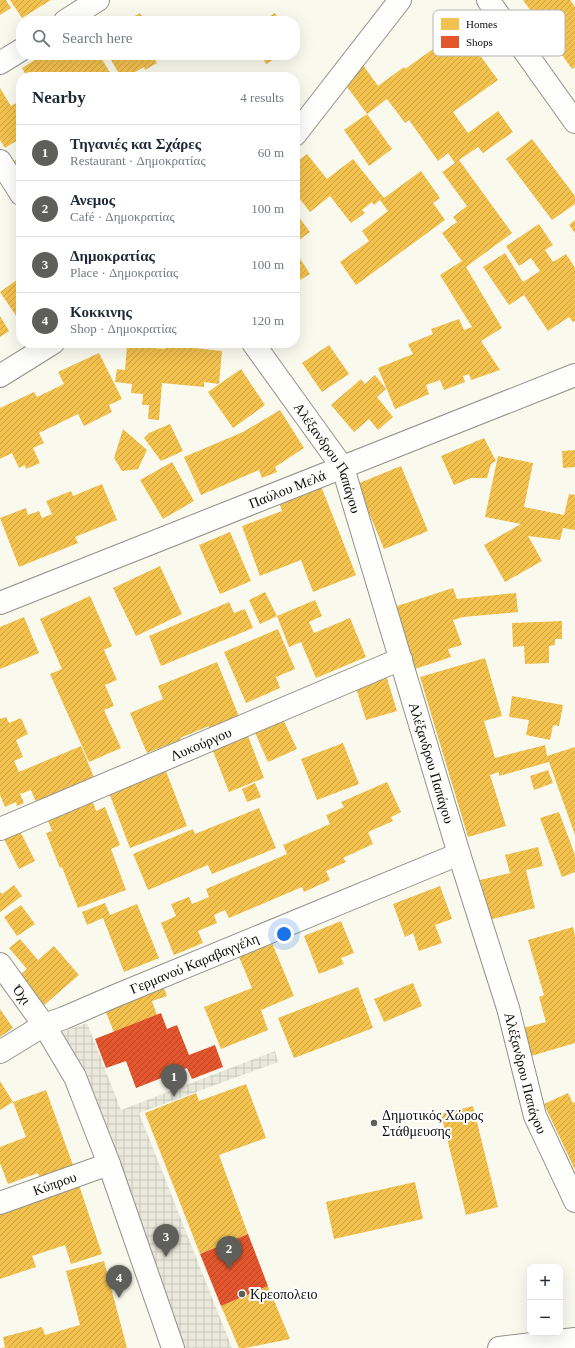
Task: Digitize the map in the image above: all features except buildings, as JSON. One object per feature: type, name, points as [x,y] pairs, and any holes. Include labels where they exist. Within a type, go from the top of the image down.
[{"type":"street","points":[[73,16],[98,0]]},
{"type":"street","points":[[300,129],[400,0]]},
{"type":"street","points":[[488,0],[495,10]]},
{"type":"street","points":[[0,63],[16,53]]},
{"type":"street","points":[[528,56],[575,122]]},
{"type":"street","points":[[0,161],[16,186]]},
{"type":"street","points":[[0,376],[45,348]]},
{"type":"street","name":"Αλέξανδρου Παπάγου","points":[[257,348],[343,468],[508,1008],[535,1116],[575,1201]]},
{"type":"street","name":"Παύλου Μελά","points":[[0,603],[575,375]]},
{"type":"street","name":"Λυκούργου","points":[[0,829],[401,659]]},
{"type":"street","name":"Γερμανού Καραβαγγέλη","points":[[0,1052],[44,1025],[460,854]]},
{"type":"street","name":"Όχι","points":[[0,964],[44,1025],[75,1077],[110,1164],[173,1348]]},
{"type":"street","name":"Κύπρου","points":[[0,1204],[110,1164]]},
{"type":"street","points":[[499,1348],[575,1339]]},
{"type":"shaded area","points":[[87,1023],[121,1110],[275,1051],[278,1062],[139,1113],[232,1348],[167,1348],[59,1033]]},
{"type":"place","name":"Τηγανιές και Σχάρες","points":[[174,1097]]},
{"type":"place","name":"Δημοτικός Χώρος Στάθμευσης","points":[[374,1123]]},
{"type":"place","name":"Δημοκρατίας","points":[[166,1257]]},
{"type":"place","name":"Ανεμος","points":[[229,1269]]},
{"type":"place","name":"Κρεοπολειο","points":[[242,1294]]},
{"type":"place","name":"Κοκκινης","points":[[119,1298]]}]
